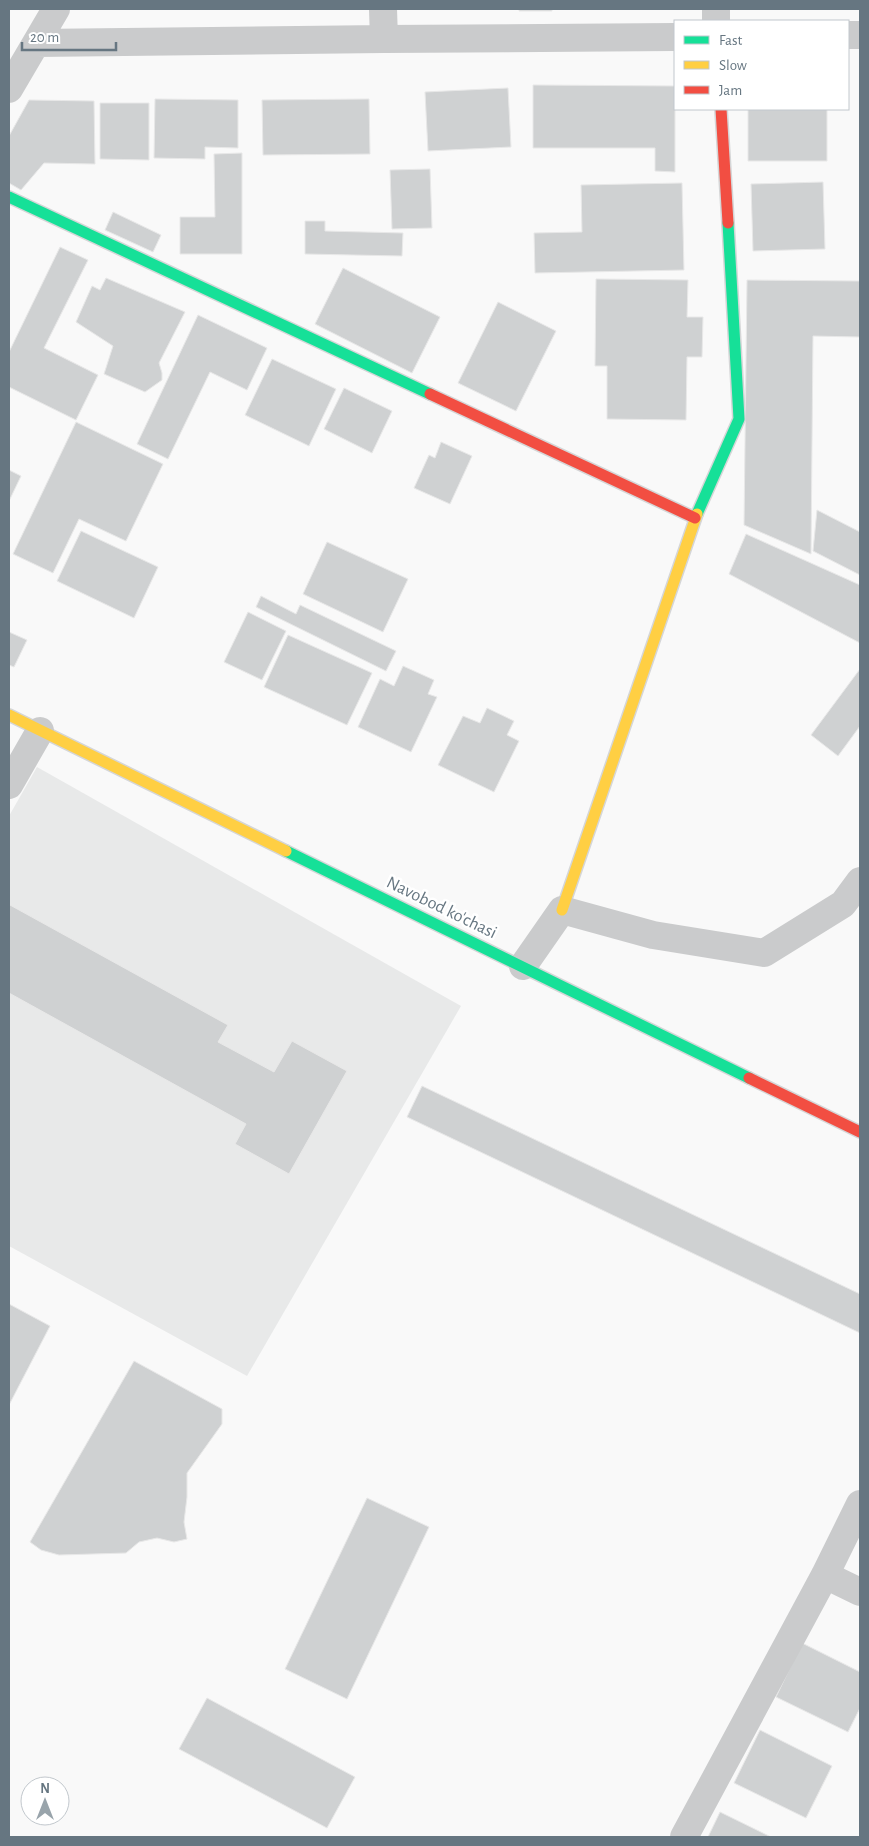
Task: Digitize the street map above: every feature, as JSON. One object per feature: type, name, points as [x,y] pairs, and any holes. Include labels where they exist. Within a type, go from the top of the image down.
[{"type":"street","points":[[9,89],[56,9]]},
{"type":"street","points":[[383,9],[384,39]]},
{"type":"street","points":[[36,43],[674,37]]},
{"type":"street","points":[[523,966],[562,910],[695,518],[739,419],[721,110]]},
{"type":"street","points":[[9,197],[695,518]]},
{"type":"street","name":"Navobod ko'chasi","points":[[9,715],[860,1132]]},
{"type":"street","points":[[9,786],[40,731]]},
{"type":"street","points":[[562,910],[653,935],[764,953],[843,904],[860,881]]},
{"type":"street","points":[[684,1837],[825,1575],[860,1504]]},
{"type":"street","points":[[825,1575],[860,1592]]},
{"type":"shaded area","points":[[37,767],[461,1006],[247,1376],[9,1246],[9,816]]},
{"type":"building","points":[[519,9],[552,9],[552,11],[519,11]]},
{"type":"building","points":[[533,85],[674,86],[675,172],[655,171],[655,148],[533,148]]},
{"type":"building","points":[[508,88],[511,147],[428,151],[425,92]]},
{"type":"building","points":[[155,99],[238,100],[238,148],[205,147],[205,159],[154,158]]},
{"type":"building","points":[[369,99],[370,154],[263,155],[262,100]]},
{"type":"building","points":[[29,100],[94,101],[95,164],[44,163],[21,190],[9,183],[9,136]]},
{"type":"building","points":[[100,103],[149,103],[149,160],[100,159]]},
{"type":"building","points":[[748,110],[827,110],[827,161],[748,161]]},
{"type":"building","points":[[242,153],[242,254],[180,254],[180,217],[215,217],[214,154]]},
{"type":"building","points":[[430,169],[432,228],[392,229],[390,170]]},
{"type":"building","points":[[823,182],[825,249],[753,251],[751,184]]},
{"type":"building","points":[[682,183],[684,270],[535,273],[534,233],[582,232],[581,185]]},
{"type":"building","points":[[113,212],[161,235],[153,252],[105,230]]},
{"type":"building","points":[[305,221],[325,221],[325,231],[403,233],[402,256],[305,254]]},
{"type":"building","points":[[60,247],[88,260],[44,348],[98,375],[76,420],[9,387],[9,352]]},
{"type":"building","points":[[343,268],[440,317],[412,373],[315,324]]},
{"type":"building","points":[[106,278],[185,312],[159,363],[162,380],[145,392],[104,374],[113,346],[76,322],[92,286],[100,290]]},
{"type":"building","points":[[596,279],[688,280],[687,317],[703,317],[702,357],[687,357],[686,420],[607,419],[607,366],[595,366]]},
{"type":"building","points":[[747,280],[860,281],[860,337],[813,336],[811,554],[744,525]]},
{"type":"building","points":[[498,302],[556,331],[516,411],[458,383]]},
{"type":"building","points":[[198,315],[267,348],[247,390],[210,372],[168,459],[137,444]]},
{"type":"building","points":[[272,359],[336,389],[309,446],[245,415]]},
{"type":"building","points":[[344,388],[392,411],[372,453],[324,429]]},
{"type":"building","points":[[76,422],[163,464],[126,541],[79,519],[53,573],[13,554]]},
{"type":"building","points":[[441,442],[472,456],[450,504],[414,488],[429,455],[435,458]]},
{"type":"building","points":[[9,470],[21,476],[9,501]]},
{"type":"building","points":[[817,510],[860,532],[860,575],[813,551]]},
{"type":"building","points":[[81,531],[158,567],[134,618],[57,581]]},
{"type":"building","points":[[746,534],[860,585],[860,643],[729,574]]},
{"type":"building","points":[[327,542],[408,579],[383,632],[303,594]]},
{"type":"building","points":[[261,596],[296,614],[300,605],[396,651],[386,671],[256,607]]},
{"type":"building","points":[[248,612],[286,631],[262,680],[224,662]]},
{"type":"building","points":[[9,632],[27,640],[14,667],[9,665]]},
{"type":"building","points":[[288,635],[372,673],[347,725],[264,687]]},
{"type":"building","points":[[403,666],[434,680],[428,694],[437,697],[411,752],[358,727],[380,679],[394,686]]},
{"type":"building","points":[[860,669],[860,726],[838,756],[811,735]]},
{"type":"building","points":[[487,708],[514,721],[507,735],[519,741],[494,792],[438,765],[463,716],[480,723]]},
{"type":"building","points":[[10,905],[228,1025],[218,1042],[274,1072],[292,1041],[347,1071],[289,1174],[235,1144],[246,1124],[9,993]]},
{"type":"building","points":[[422,1086],[860,1294],[860,1333],[407,1117]]},
{"type":"building","points":[[9,1304],[50,1326],[9,1405]]},
{"type":"building","points":[[134,1361],[222,1409],[222,1424],[187,1473],[184,1522],[187,1539],[174,1542],[157,1538],[139,1542],[126,1553],[59,1555],[41,1550],[30,1542]]},
{"type":"building","points":[[367,1498],[429,1527],[347,1699],[285,1669]]},
{"type":"building","points":[[802,1643],[860,1672],[860,1708],[848,1732],[776,1697]]},
{"type":"building","points":[[207,1698],[355,1777],[327,1828],[179,1749]]},
{"type":"building","points":[[760,1730],[832,1766],[806,1818],[734,1783]]},
{"type":"building","points":[[720,1812],[771,1837],[708,1837]]},
{"type":"traffic: fast","points":[[9,197],[430,394]]},
{"type":"traffic: fast","points":[[697,514],[739,419],[728,223]]},
{"type":"traffic: fast","points":[[286,851],[749,1078]]},
{"type":"traffic: slow","points":[[562,910],[697,514]]},
{"type":"traffic: slow","points":[[9,715],[286,851]]},
{"type":"traffic: jam","points":[[721,110],[728,223]]},
{"type":"traffic: jam","points":[[430,394],[695,518]]},
{"type":"traffic: jam","points":[[749,1078],[860,1132]]}]
